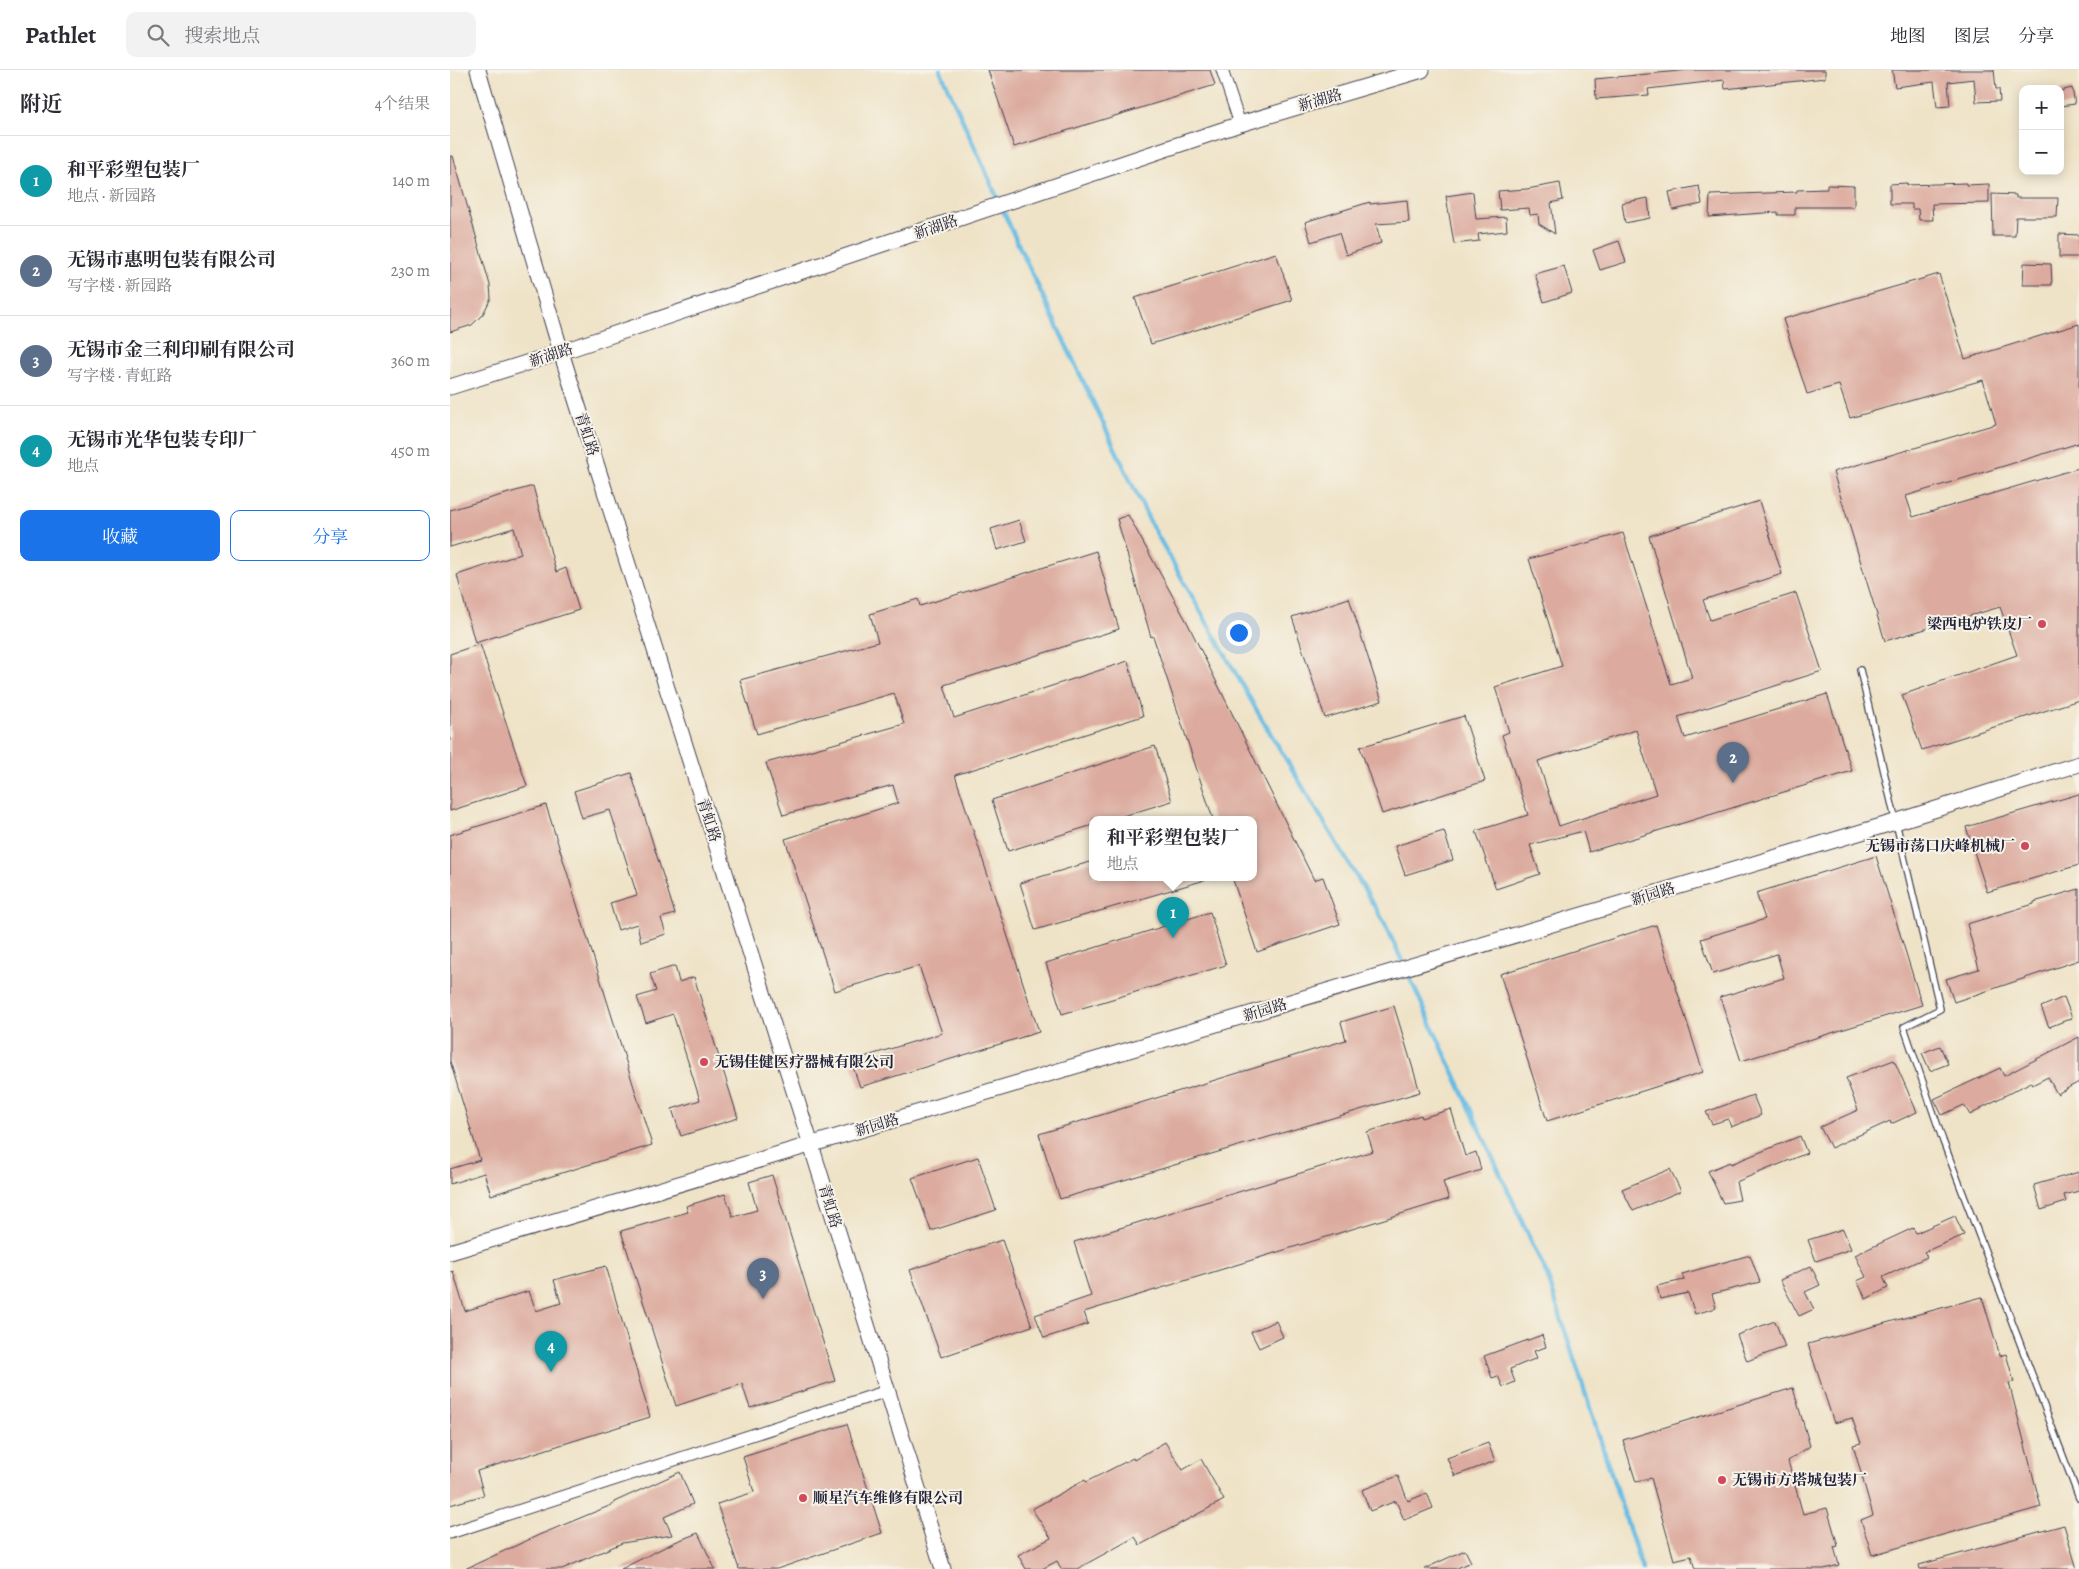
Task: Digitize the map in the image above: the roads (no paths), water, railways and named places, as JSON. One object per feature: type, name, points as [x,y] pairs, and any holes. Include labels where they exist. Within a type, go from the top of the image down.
[{"type":"street","name":"青虹路","points":[[478,70],[561,352],[812,1145],[943,1569]]},
{"type":"street","points":[[1222,70],[1240,124]]},
{"type":"street","name":"新湖路","points":[[450,387],[561,352],[1240,124],[1422,70]]},
{"type":"street","name":"新园路","points":[[450,1252],[1895,822],[2079,764]]},
{"type":"street","points":[[450,1533],[887,1391]]},
{"type":"lane","points":[[1860,670],[1940,1009],[1904,1027],[1943,1141],[2079,1498]]},
{"type":"waterway","points":[[940,70],[1018,244],[1151,524],[1260,716],[1384,922],[1547,1275],[1642,1569]]},
{"type":"place","name":"梁西电炉铁皮厂","points":[[2042,624]]},
{"type":"place","name":"无锡市惠明包装有限公司","points":[[1733,783]]},
{"type":"place","name":"无锡市荡口庆峰机械厂","points":[[2025,846]]},
{"type":"place","name":"和平彩塑包装厂","points":[[1173,938]]},
{"type":"place","name":"无锡佳健医疗器械有限公司","points":[[704,1062]]},
{"type":"place","name":"无锡市金三利印刷有限公司","points":[[763,1299]]},
{"type":"place","name":"无锡市光华包装专印厂","points":[[551,1372]]},
{"type":"place","name":"无锡市方塔城包装厂","points":[[1722,1480]]},
{"type":"place","name":"顺星汽车维修有限公司","points":[[803,1498]]}]
